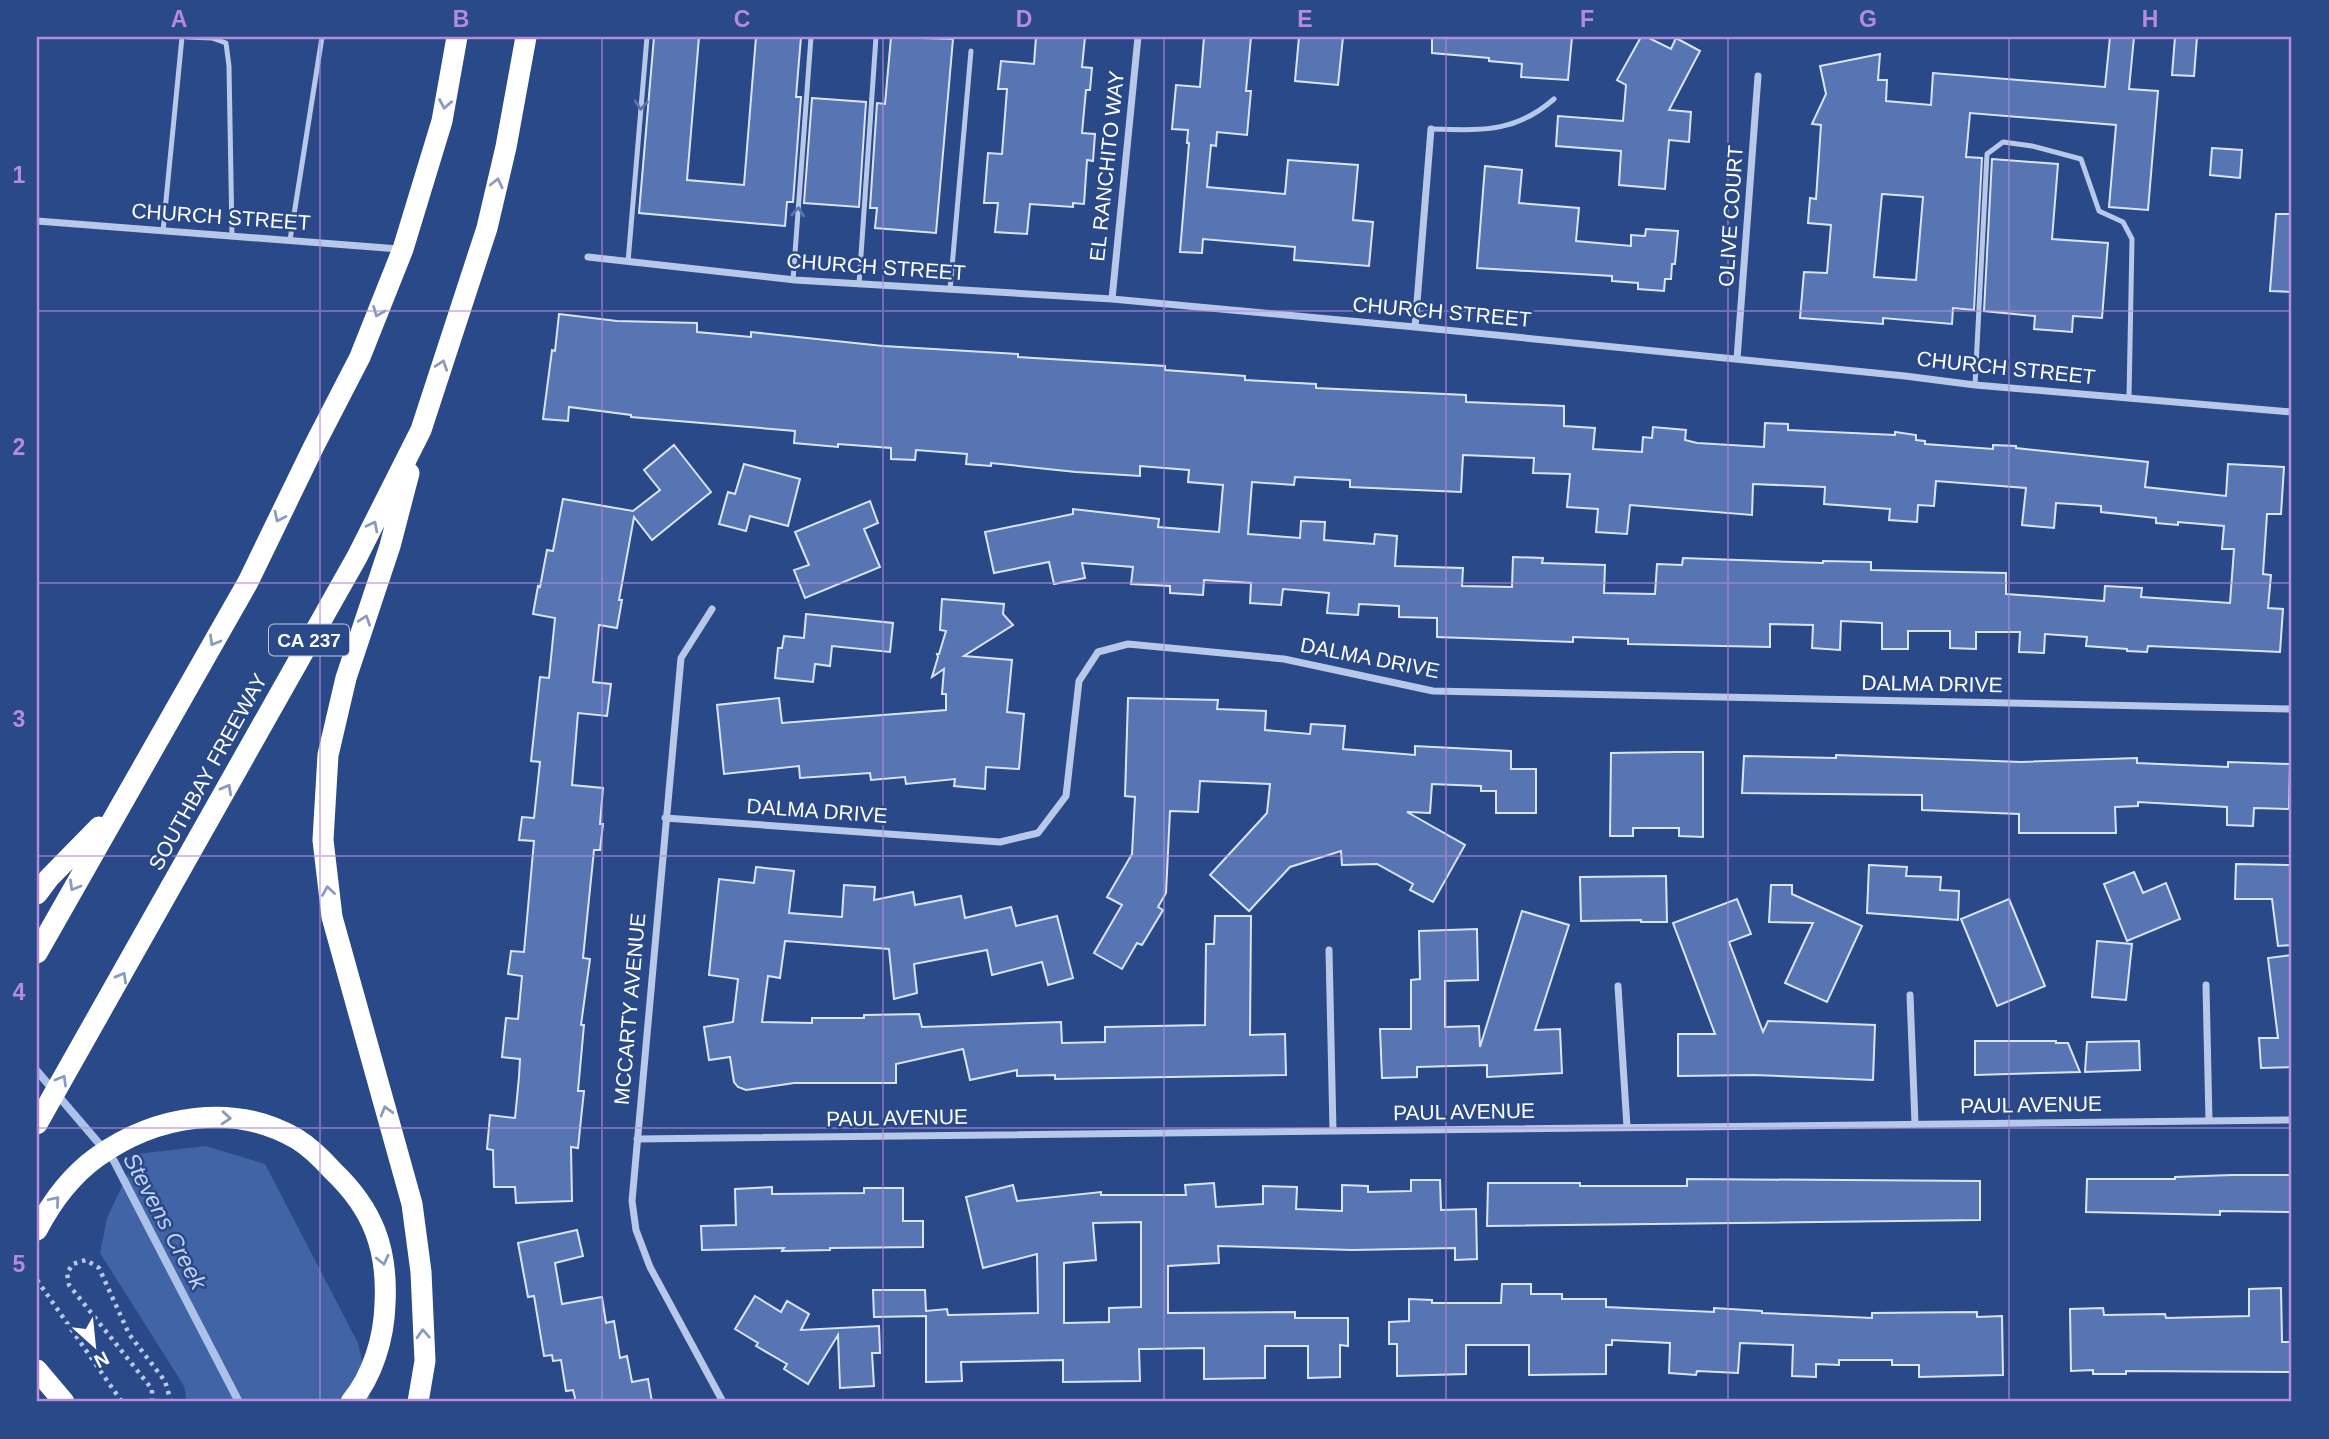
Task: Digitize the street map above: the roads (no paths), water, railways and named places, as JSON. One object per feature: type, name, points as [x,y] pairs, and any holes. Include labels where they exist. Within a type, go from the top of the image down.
[{"type":"highway","points":[[37,953],[248,582],[360,357],[403,249],[442,121],[457,37]]},
{"type":"highway","name":"SOUTHBAY FREEWAY","points":[[37,1124],[357,557],[421,430],[487,228],[506,147],[526,37]]},
{"type":"highway","points":[[418,1402],[425,1361],[421,1272],[412,1204],[332,917],[323,840],[328,755],[346,678],[390,546],[421,430]]},
{"type":"highway","points":[[37,894],[49,877],[120,806]]},
{"type":"highway","points":[[37,1230],[48,1209],[96,1157],[159,1127],[206,1116],[241,1119],[265,1125],[299,1140],[348,1185],[365,1210],[378,1236],[387,1275],[384,1329],[371,1368],[351,1402]]},
{"type":"highway","points":[[37,1371],[64,1402]]},
{"type":"street","name":"EL RANCHITO WAY","points":[[1112,299],[1138,37]]},
{"type":"street","name":"OLIVE COURT","points":[[1737,359],[1758,76]]},
{"type":"street","points":[[1415,327],[1431,129]]},
{"type":"street","name":"CHURCH STREET","points":[[37,221],[403,249]]},
{"type":"street","name":"CHURCH STREET","points":[[588,257],[793,280],[1112,299],[1737,359],[1975,385],[2292,412]]},
{"type":"street","name":"MCCARTY AVENUE","points":[[712,608],[681,658],[632,1201],[636,1230],[650,1267],[723,1402]]},
{"type":"street","name":"DALMA DRIVE","points":[[665,818],[1000,842],[1038,833],[1066,796],[1079,681],[1098,652],[1128,644],[1284,659],[1433,691],[2292,709]]},
{"type":"street","points":[[1329,950],[1333,1131]]},
{"type":"street","points":[[2206,985],[2209,1121]]},
{"type":"street","points":[[1618,986],[1627,1127]]},
{"type":"street","points":[[1910,995],[1915,1123]]},
{"type":"street","name":"PAUL AVENUE","points":[[637,1139],[2292,1120]]},
{"type":"lane","points":[[163,230],[184,37],[212,38],[226,43],[229,66],[232,236]]},
{"type":"lane","points":[[290,240],[322,37]]},
{"type":"lane","points":[[628,262],[647,37]]},
{"type":"lane","points":[[793,280],[811,37]]},
{"type":"lane","points":[[859,284],[876,37]]},
{"type":"lane","points":[[950,289],[971,51]]},
{"type":"lane","points":[[1431,129],[1489,130],[1542,110],[1554,99]]},
{"type":"lane","points":[[1975,385],[1987,155],[2003,142],[2032,146],[2081,159],[2099,211],[2123,222],[2132,239],[2129,398]]},
{"type":"waterway","name":"Stevens Creek","points":[[37,1071],[114,1161],[239,1402]]}]
